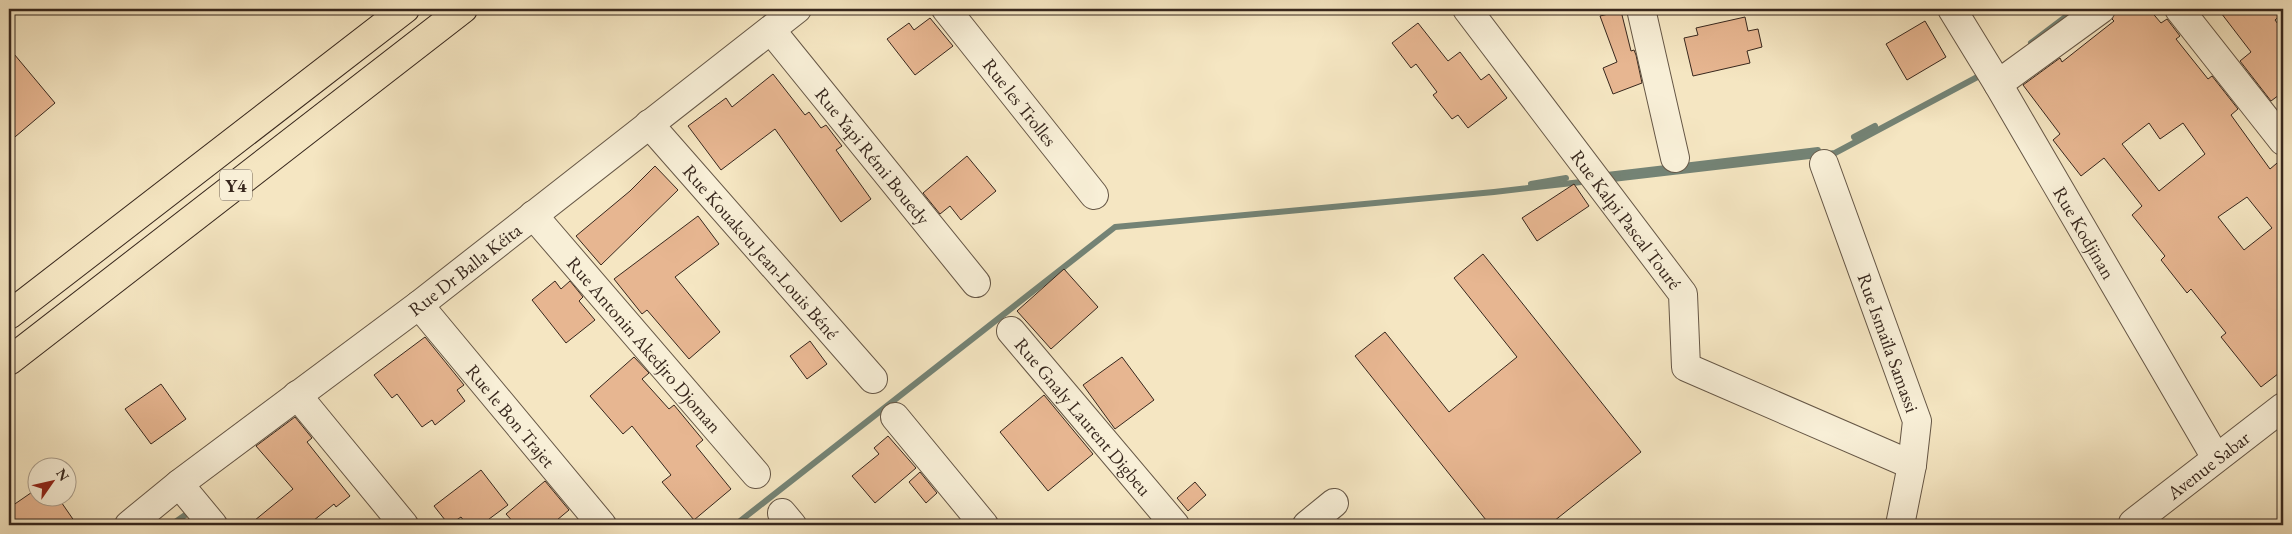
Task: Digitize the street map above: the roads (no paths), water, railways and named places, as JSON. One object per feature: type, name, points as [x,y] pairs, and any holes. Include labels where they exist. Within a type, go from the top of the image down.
[{"type":"highway","name":"Y4","points":[[9,315],[404,9]]},
{"type":"highway","name":"Y4","points":[[9,361],[463,9]]},
{"type":"street","name":"Rue Dr Balla Kéita","points":[[129,525],[179,484],[419,306],[797,9]]},
{"type":"street","name":"Rue les Trolles","points":[[946,9],[1094,195]]},
{"type":"street","name":"Rue Kalpi Pascal Touré","points":[[1467,9],[1683,294],[1686,367],[1912,465]]},
{"type":"street","points":[[1641,9],[1675,158]]},
{"type":"street","name":"Rue Kodjinan","points":[[1952,9],[1998,84],[2216,458]]},
{"type":"street","points":[[1998,84],[2101,9]]},
{"type":"street","points":[[2179,9],[2283,141]]},
{"type":"street","name":"Rue Yapi Rémi Bouedy","points":[[771,30],[976,283]]},
{"type":"street","name":"Rue Kouakou Jean-Louis Béné","points":[[649,124],[873,379]]},
{"type":"street","name":"Rue Ismaïla Samassi","points":[[1824,164],[1917,421],[1912,465],[1900,525]]},
{"type":"street","name":"Rue Antonin Akedjro Djoman","points":[[534,215],[756,474]]},
{"type":"street","name":"Rue le Bon Trajet","points":[[419,306],[602,525]]},
{"type":"street","name":"Rue Gnaly Laurent Digbeu","points":[[1012,331],[1175,525]]},
{"type":"street","points":[[297,395],[404,525]]},
{"type":"street","name":"Avenue Sabar","points":[[2132,523],[2283,406]]},
{"type":"street","points":[[895,417],[984,525]]},
{"type":"street","points":[[179,484],[213,525]]},
{"type":"street","points":[[1307,525],[1334,503]]},
{"type":"waterway","points":[[2031,43],[2076,9]]},
{"type":"waterway","points":[[1604,180],[1835,153],[1983,74]]},
{"type":"waterway","points":[[1854,137],[1875,126]]},
{"type":"waterway","points":[[1607,175],[1818,150]]},
{"type":"waterway","points":[[1531,184],[1566,178]]},
{"type":"waterway","points":[[735,525],[1115,227],[1494,192],[1590,181]]},
{"type":"waterway","points":[[171,525],[191,511]]}]
